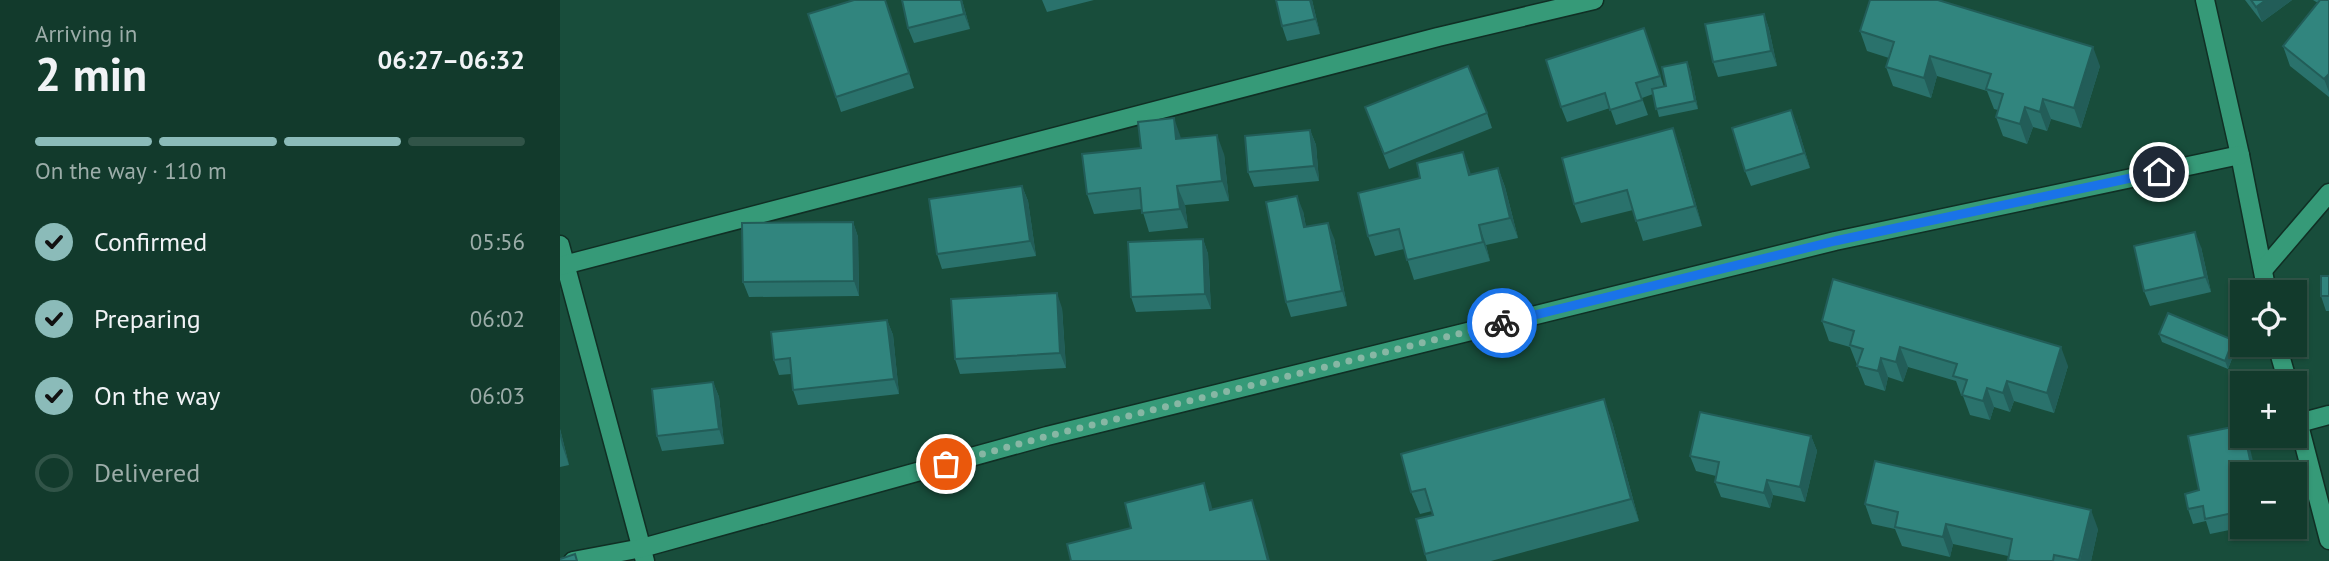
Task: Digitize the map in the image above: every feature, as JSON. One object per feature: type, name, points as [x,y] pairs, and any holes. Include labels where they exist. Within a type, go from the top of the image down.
[{"type":"street","points":[[562,265],[1438,37],[1594,0]]},
{"type":"street","points":[[2205,0],[2265,280]]},
{"type":"street","points":[[573,561],[643,555],[1048,436],[1821,244],[2240,155]]},
{"type":"street","points":[[2264,269],[2329,193]]},
{"type":"street","points":[[560,245],[562,265],[643,555]]},
{"type":"street","points":[[2307,414],[2329,415]]},
{"type":"street","points":[[2306,448],[2329,540]]},
{"type":"building","points":[[854,0],[885,0],[909,73],[836,97],[808,14]]},
{"type":"building","points":[[902,0],[961,0],[964,14],[908,28]]},
{"type":"building","points":[[1276,0],[1310,0],[1315,19],[1282,26]]},
{"type":"building","points":[[1870,0],[1938,0],[2093,47],[2074,108],[2043,99],[2040,112],[2025,107],[2020,124],[1996,117],[2003,94],[1986,89],[1991,74],[1930,56],[1924,78],[1886,67],[1894,42],[1860,31]]},
{"type":"building","points":[[2251,0],[2266,0],[2256,7]]},
{"type":"building","points":[[2320,0],[2329,0],[2329,74],[2324,79],[2283,46]]},
{"type":"building","points":[[1764,14],[1771,51],[1713,62],[1705,24]]},
{"type":"building","points":[[1644,28],[1660,76],[1636,83],[1642,100],[1610,110],[1605,93],[1561,107],[1546,60]]},
{"type":"building","points":[[1687,62],[1695,101],[1656,109],[1652,89],[1666,86],[1662,67]]},
{"type":"building","points":[[1468,66],[1487,113],[1384,154],[1365,107]]},
{"type":"building","points":[[1791,110],[1804,153],[1745,171],[1732,128]]},
{"type":"building","points":[[1174,118],[1176,139],[1217,135],[1222,181],[1177,186],[1180,209],[1142,213],[1140,188],[1087,194],[1082,154],[1141,148],[1138,122]]},
{"type":"building","points":[[1673,128],[1695,206],[1636,221],[1627,190],[1574,204],[1562,158]]},
{"type":"building","points":[[1310,130],[1314,166],[1248,172],[1245,136]]},
{"type":"building","points":[[1463,152],[1469,175],[1498,168],[1510,218],[1479,225],[1483,242],[1407,260],[1399,229],[1368,236],[1358,193],[1420,178],[1417,163]]},
{"type":"building","points":[[1022,186],[1030,241],[937,254],[929,199]]},
{"type":"building","points":[[1297,196],[1304,227],[1328,223],[1342,291],[1286,302],[1266,202]]},
{"type":"building","points":[[853,222],[854,281],[743,282],[742,223]]},
{"type":"building","points":[[2195,232],[2205,277],[2144,291],[2134,246]]},
{"type":"building","points":[[1203,239],[1205,294],[1131,297],[1128,242]]},
{"type":"building","points":[[2321,276],[2329,276],[2329,296],[2321,296]]},
{"type":"building","points":[[1833,279],[2061,347],[2047,393],[2007,381],[2003,393],[1987,388],[1983,401],[1962,395],[1967,380],[1953,376],[1957,364],[1900,347],[1896,362],[1881,358],[1878,371],[1857,366],[1863,349],[1850,345],[1854,331],[1822,321]]},
{"type":"building","points":[[1057,293],[1060,353],[955,359],[951,299]]},
{"type":"building","points":[[2168,313],[2230,339],[2230,348],[2225,361],[2159,334]]},
{"type":"building","points":[[887,320],[894,379],[793,390],[790,358],[774,360],[771,332]]},
{"type":"building","points":[[713,382],[719,429],[657,436],[652,389]]},
{"type":"building","points":[[1604,399],[1631,499],[1425,554],[1416,519],[1433,515],[1425,489],[1411,492],[1401,454]]},
{"type":"building","points":[[1700,412],[1811,436],[1800,487],[1767,480],[1764,493],[1715,482],[1719,462],[1690,456]]},
{"type":"building","points":[[2230,427],[2230,448],[2248,448],[2250,462],[2230,462],[2230,514],[2205,519],[2203,506],[2188,509],[2185,494],[2199,490],[2188,436]]},
{"type":"building","points":[[1875,461],[2091,510],[2079,560],[2054,555],[2053,561],[2008,560],[2012,539],[1946,524],[1943,537],[1895,527],[1898,512],[1865,504]]},
{"type":"building","points":[[1204,483],[1210,510],[1252,500],[1268,561],[1071,561],[1067,544],[1131,528],[1125,503]]},
{"type":"building","points":[[575,554],[577,561],[560,561],[560,559]]},
{"type":"way so far","points":[[946,464],[1502,323]]},
{"type":"route","points":[[1502,323],[1835,241],[2159,172]]}]
